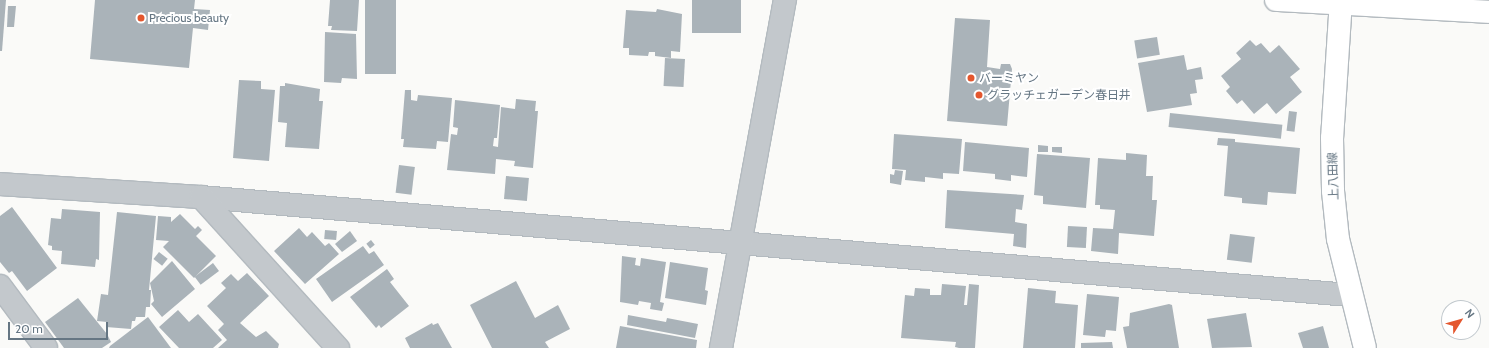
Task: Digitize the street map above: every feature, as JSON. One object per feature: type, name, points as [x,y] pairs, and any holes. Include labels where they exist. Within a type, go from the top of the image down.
[{"type":"street","points":[[721,348],[785,0]]},
{"type":"street","points":[[1276,0],[1341,2],[1489,12]]},
{"type":"street","name":"上八田線","points":[[1341,2],[1332,138],[1333,192],[1338,239],[1350,295],[1365,348]]},
{"type":"street","points":[[0,184],[201,197],[740,245],[1350,295]]},
{"type":"street","points":[[201,197],[338,348]]},
{"type":"street","points":[[0,286],[46,348]]},
{"type":"building","points":[[0,0],[6,0],[2,51],[0,51]]},
{"type":"building","points":[[95,0],[195,0],[194,9],[210,10],[208,30],[193,28],[189,68],[90,59]]},
{"type":"building","points":[[330,0],[359,0],[357,31],[331,30],[332,26],[328,26]]},
{"type":"building","points":[[365,0],[396,0],[396,74],[365,74]]},
{"type":"building","points":[[692,0],[741,0],[741,33],[692,33]]},
{"type":"building","points":[[8,6],[16,6],[14,27],[7,27]]},
{"type":"building","points":[[657,9],[682,14],[680,52],[671,51],[671,58],[655,56],[655,52],[649,52],[648,56],[629,55],[629,48],[623,48],[626,10],[656,12]]},
{"type":"building","name":"グラッチェガーデン春日井","points":[[955,18],[990,20],[987,67],[1000,69],[1001,64],[1010,64],[1012,69],[1007,126],[947,121]]},
{"type":"building","points":[[325,32],[356,34],[357,79],[342,78],[341,83],[324,82]]},
{"type":"building","points":[[1157,37],[1160,55],[1137,58],[1134,41]]},
{"type":"building","points":[[1250,40],[1256,46],[1261,43],[1270,53],[1279,45],[1300,69],[1290,77],[1302,92],[1276,114],[1267,103],[1254,114],[1242,100],[1237,104],[1226,91],[1230,87],[1221,76],[1241,59],[1236,53]]},
{"type":"building","points":[[1184,55],[1187,70],[1201,67],[1203,79],[1195,80],[1197,93],[1190,94],[1192,105],[1147,112],[1138,63]]},
{"type":"building","points":[[665,58],[685,59],[684,87],[664,86]]},
{"type":"building","points":[[239,80],[261,81],[261,89],[275,90],[269,161],[233,158]]},
{"type":"building","points":[[285,83],[320,89],[319,101],[323,101],[319,149],[285,147],[287,123],[278,122],[280,86],[285,86]]},
{"type":"building","points":[[405,90],[411,90],[411,100],[417,101],[418,95],[452,98],[448,142],[437,141],[436,149],[403,147],[404,139],[401,139]]},
{"type":"building","points":[[516,99],[536,101],[535,111],[538,111],[533,168],[514,166],[515,161],[496,159],[495,174],[447,170],[451,134],[457,135],[458,128],[453,127],[455,100],[500,105],[497,138],[494,138],[493,146],[498,147],[501,107],[515,109]]},
{"type":"building","points":[[1289,111],[1297,112],[1295,132],[1287,131]]},
{"type":"building","points":[[1170,113],[1282,125],[1281,139],[1169,127]]},
{"type":"building","points":[[894,134],[962,139],[959,174],[943,173],[943,179],[925,177],[925,182],[905,180],[906,170],[892,169]]},
{"type":"building","points":[[1218,138],[1235,139],[1235,142],[1300,148],[1296,194],[1268,192],[1267,205],[1242,203],[1242,198],[1224,196],[1228,146],[1217,145]]},
{"type":"building","points":[[965,142],[1029,148],[1027,177],[1011,175],[1011,181],[995,179],[995,174],[963,171]]},
{"type":"building","points":[[1038,145],[1048,146],[1048,152],[1038,152]]},
{"type":"building","points":[[1052,147],[1062,147],[1062,153],[1052,152]]},
{"type":"building","points":[[1126,153],[1147,155],[1146,176],[1153,176],[1152,200],[1157,200],[1154,236],[1119,233],[1118,254],[1091,251],[1093,228],[1113,229],[1115,210],[1100,209],[1100,205],[1095,205],[1098,158],[1126,160]]},
{"type":"building","points":[[1037,154],[1090,158],[1086,208],[1043,204],[1043,196],[1034,195]]},
{"type":"building","points":[[399,165],[415,167],[411,195],[396,193]]},
{"type":"building","points":[[895,170],[903,171],[901,185],[890,183],[890,174],[894,175]]},
{"type":"building","points":[[506,176],[529,178],[527,201],[504,199]]},
{"type":"building","points":[[947,190],[1024,195],[1022,210],[1016,209],[1015,222],[1027,224],[1026,248],[1013,246],[1014,234],[945,228]]},
{"type":"building","points":[[12,207],[57,268],[27,291],[12,271],[9,273],[0,262],[0,216]]},
{"type":"building","points":[[62,209],[100,212],[99,260],[96,259],[95,267],[61,264],[62,251],[52,250],[52,246],[48,245],[51,218],[61,219]]},
{"type":"building","points":[[117,212],[156,216],[149,290],[151,290],[150,307],[146,307],[145,317],[136,317],[135,321],[132,321],[131,329],[106,327],[107,322],[97,321],[101,294],[108,295]]},
{"type":"building","points":[[180,214],[195,229],[198,226],[202,230],[196,236],[216,256],[194,278],[163,247],[169,241],[156,240],[158,216],[171,217],[171,222]]},
{"type":"building","points":[[1068,226],[1087,227],[1086,248],[1067,247]]},
{"type":"building","points":[[299,228],[307,237],[312,232],[325,246],[329,243],[339,254],[305,284],[274,251]]},
{"type":"building","points":[[325,230],[337,231],[336,240],[324,239]]},
{"type":"building","points":[[350,231],[357,241],[342,252],[335,244]]},
{"type":"building","points":[[1230,234],[1255,237],[1252,263],[1227,260]]},
{"type":"building","points":[[371,240],[375,245],[370,248],[366,244]]},
{"type":"building","points":[[363,246],[369,254],[374,251],[384,265],[332,302],[316,279]]},
{"type":"building","points":[[159,252],[168,259],[162,266],[153,259]]},
{"type":"building","points":[[622,256],[636,258],[635,265],[640,266],[641,258],[666,262],[660,302],[664,303],[662,311],[650,309],[651,303],[639,301],[638,305],[620,302]]},
{"type":"building","points":[[172,261],[195,289],[162,317],[151,304],[154,301],[150,283]]},
{"type":"building","points":[[670,262],[708,268],[705,290],[708,291],[706,305],[665,298]]},
{"type":"building","points":[[213,263],[219,271],[201,285],[195,277]]},
{"type":"building","points":[[387,269],[394,279],[390,282],[409,306],[381,328],[379,325],[376,328],[350,297]]},
{"type":"building","points":[[247,273],[269,296],[240,323],[256,337],[266,331],[279,344],[278,348],[218,348],[227,340],[218,330],[224,324],[207,306],[226,288],[221,283],[231,274],[238,281]]},
{"type":"building","points":[[516,281],[535,318],[558,305],[570,329],[545,342],[549,348],[492,348],[470,305]]},
{"type":"building","points":[[942,284],[966,286],[964,305],[967,305],[969,284],[979,285],[975,348],[955,347],[956,342],[901,338],[905,295],[914,296],[915,288],[930,289],[930,295],[941,295]]},
{"type":"building","points":[[1028,288],[1056,291],[1055,303],[1078,305],[1075,348],[1023,348]]},
{"type":"building","points":[[1087,294],[1119,297],[1116,331],[1106,330],[1105,337],[1083,335]]},
{"type":"building","points":[[78,298],[107,334],[111,342],[102,348],[64,348],[45,322]]},
{"type":"building","points":[[1169,304],[1172,305],[1179,348],[1127,348],[1123,327],[1129,326],[1130,313]]},
{"type":"building","points":[[178,310],[189,322],[198,314],[222,340],[213,348],[179,348],[159,327]]},
{"type":"building","points":[[1246,313],[1252,347],[1212,348],[1207,319]]},
{"type":"building","points":[[628,315],[666,322],[667,318],[698,324],[695,338],[627,325]]},
{"type":"building","points":[[148,317],[171,348],[109,348],[110,346]]},
{"type":"building","points":[[432,323],[433,325],[438,323],[452,348],[410,348],[405,338]]},
{"type":"building","points":[[620,326],[697,340],[696,348],[616,348]]},
{"type":"building","points":[[1323,326],[1329,348],[1303,348],[1298,333]]},
{"type":"building","points":[[1112,342],[1113,348],[1081,348],[1081,343]]},
{"type":"place","name":"Precious beauty","points":[[141,18]]},
{"type":"place","name":"バーミヤン","points":[[971,78]]},
{"type":"place","name":"グラッチェガーデン春日井","points":[[979,95]]}]
